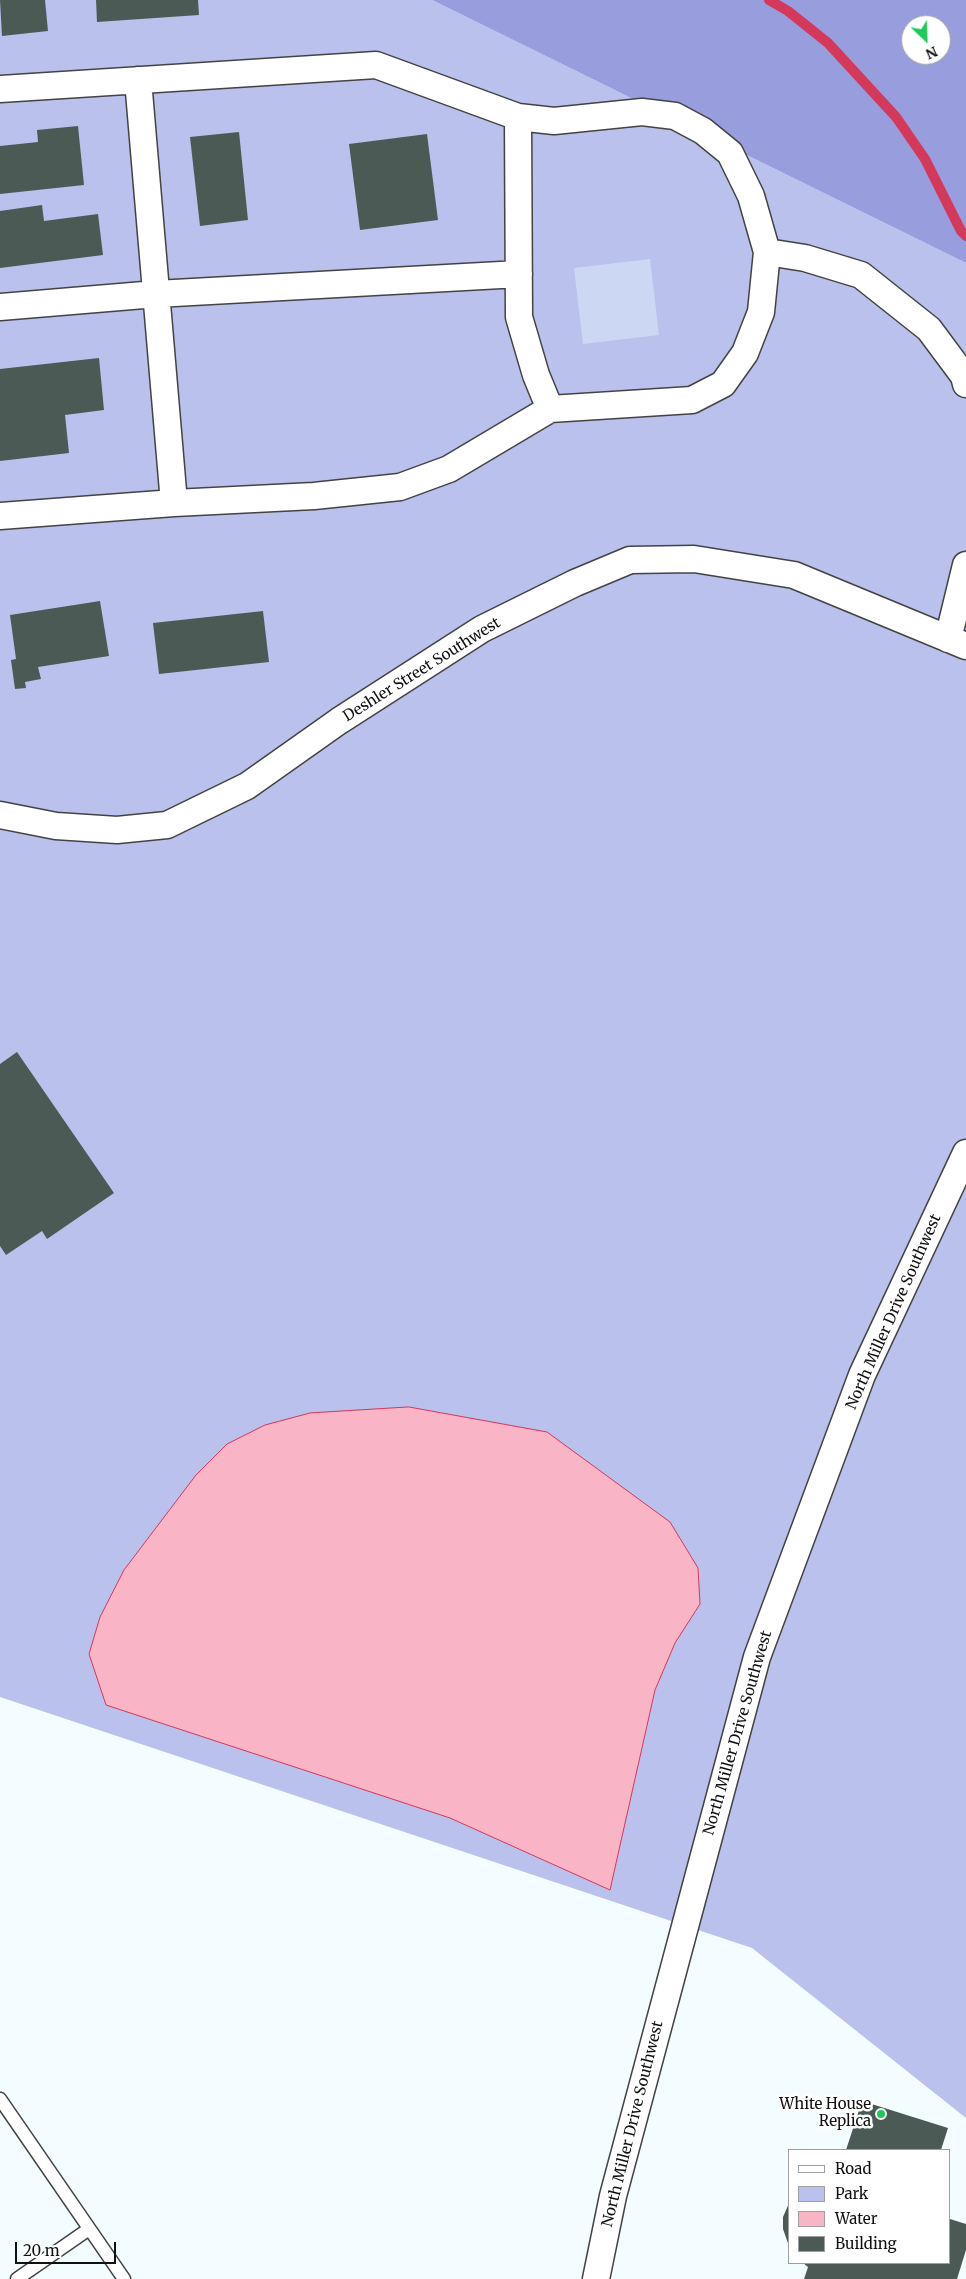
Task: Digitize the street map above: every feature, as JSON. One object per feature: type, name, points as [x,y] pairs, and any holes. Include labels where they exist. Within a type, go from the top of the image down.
[{"type":"street","points":[[0,89],[376,65],[518,117],[554,122],[642,112],[674,116],[703,131],[730,153],[750,196],[767,252],[761,312],[745,353],[722,384],[692,400],[550,409],[449,469],[400,487],[314,496],[174,503],[0,516]]},
{"type":"street","points":[[138,80],[174,503]]},
{"type":"street","points":[[518,117],[519,317],[536,375],[550,409]]},
{"type":"street","points":[[767,252],[805,258],[861,276],[929,329],[964,376],[966,384]]},
{"type":"street","points":[[0,307],[156,294],[519,274]]},
{"type":"street","name":"Deshler Street Southwest","points":[[0,815],[56,826],[117,830],[167,824],[247,786],[339,721],[482,629],[575,582],[630,560],[694,558],[794,575],[957,642]]},
{"type":"street","points":[[957,642],[966,565]]},
{"type":"street","name":"North Miller Drive Southwest","points":[[596,2279],[613,2196],[757,1657],[862,1375],[966,1153]]},
{"type":"lane","points":[[0,2099],[124,2279]]},
{"type":"lane","points":[[17,2279],[89,2229]]},
{"type":"green space","points":[[0,0],[432,0],[966,263],[966,2118],[752,1948],[0,1697]]},
{"type":"shaded area","points":[[432,0],[966,0],[966,263]]},
{"type":"shaded area","points":[[650,259],[659,335],[583,344],[574,268]]},
{"type":"water","points":[[409,1407],[547,1432],[670,1522],[698,1568],[700,1604],[675,1643],[655,1690],[610,1890],[450,1818],[106,1705],[89,1654],[100,1617],[124,1570],[196,1475],[227,1444],[265,1425],[310,1413]]},
{"type":"building","points":[[0,0],[45,0],[48,31],[2,36]]},
{"type":"building","points":[[96,0],[198,0],[199,15],[97,22]]},
{"type":"building","points":[[78,126],[84,185],[0,194],[0,146],[38,142],[37,130]]},
{"type":"building","points":[[239,132],[248,220],[200,226],[190,137]]},
{"type":"building","points":[[427,134],[438,220],[360,230],[349,144]]},
{"type":"building","points":[[42,205],[44,221],[98,214],[103,255],[0,268],[0,211]]},
{"type":"building","points":[[99,358],[104,410],[65,415],[69,453],[0,461],[0,369]]},
{"type":"building","points":[[100,601],[109,656],[38,667],[41,679],[25,682],[26,688],[15,689],[11,660],[16,659],[10,615]]},
{"type":"building","points":[[263,611],[269,662],[159,674],[153,623]]},
{"type":"building","points":[[17,1052],[114,1193],[47,1239],[42,1231],[6,1255],[0,1246],[0,1064]]},
{"type":"building","name":"White House Replica","points":[[862,2101],[948,2128],[941,2149],[846,2149]]},
{"type":"building","points":[[788,2206],[788,2243],[783,2229],[783,2217]]},
{"type":"building","points":[[951,2219],[966,2224],[966,2250],[957,2279],[804,2279],[808,2267],[804,2264],[951,2264]]},
{"type":"waterway","points":[[769,0],[788,11],[828,43],[896,117],[925,159],[961,231],[966,236]]},
{"type":"place","name":"White House Replica","points":[[881,2114]]}]
